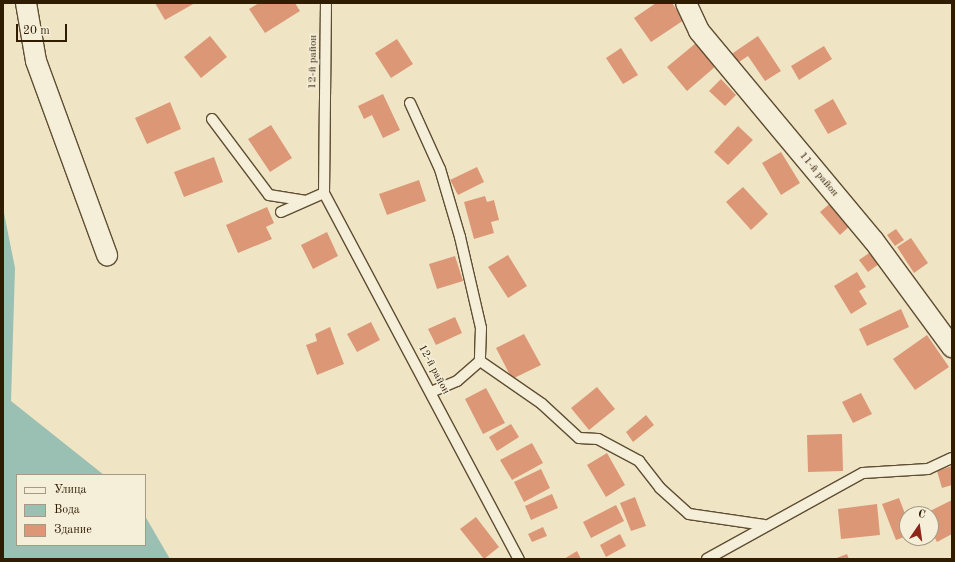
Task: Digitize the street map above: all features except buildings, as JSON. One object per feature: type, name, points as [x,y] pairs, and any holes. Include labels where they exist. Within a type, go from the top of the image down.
[{"type":"street","points":[[26,3],[36,61],[108,255]]},
{"type":"street","name":"11-й район","points":[[686,3],[699,31],[874,241],[952,347]]},
{"type":"lane","name":"12-й район","points":[[326,3],[324,193],[520,559]]},
{"type":"lane","points":[[410,104],[440,169],[460,238],[480,328],[480,361],[457,381],[430,392]]},
{"type":"lane","points":[[212,119],[268,195],[305,201]]},
{"type":"lane","points":[[281,212],[324,193]]},
{"type":"lane","points":[[480,361],[542,404],[578,438],[598,439],[639,460],[660,488],[689,514],[764,526]]},
{"type":"lane","points":[[707,559],[764,526],[863,473],[928,469],[952,458]]},
{"type":"water","points":[[3,208],[15,268],[11,401],[103,474],[16,474],[16,546],[146,546],[146,518],[170,559],[3,559]]}]
